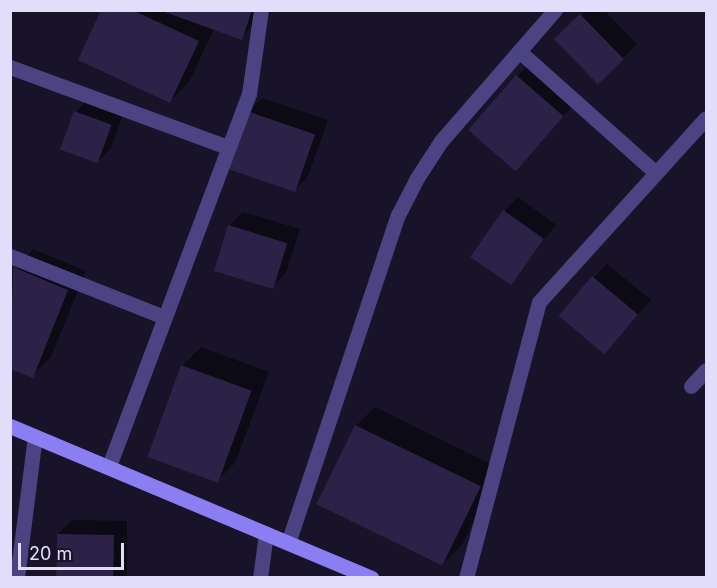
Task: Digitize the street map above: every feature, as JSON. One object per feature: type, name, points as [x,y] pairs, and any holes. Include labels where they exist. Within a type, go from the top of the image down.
[{"type":"street","points":[[109,466],[253,77],[261,10]]},
{"type":"street","points":[[288,543],[398,215],[441,141],[555,10]]},
{"type":"street","points":[[519,51],[656,173]]},
{"type":"street","points":[[10,67],[228,147]]},
{"type":"street","points":[[466,578],[539,302],[706,118]]},
{"type":"street","points":[[10,256],[164,317]]},
{"type":"street","points":[[691,386],[706,370]]},
{"type":"street","points":[[10,426],[371,578]]},
{"type":"street","points":[[17,578],[35,436]]},
{"type":"street","points":[[260,578],[266,533]]},
{"type":"building","points":[[101,10],[132,10],[199,41],[170,103],[78,60]]},
{"type":"building","points":[[159,10],[252,10],[242,40]]},
{"type":"building","points":[[580,14],[624,59],[598,84],[554,39]]},
{"type":"building","points":[[516,75],[564,116],[516,171],[468,130]]},
{"type":"building","points":[[74,111],[112,125],[98,163],[60,150]]},
{"type":"building","points":[[247,111],[315,134],[295,192],[227,169]]},
{"type":"building","points":[[503,210],[544,239],[511,285],[470,257]]},
{"type":"building","points":[[228,225],[287,243],[273,289],[214,271]]},
{"type":"building","points":[[13,267],[68,290],[33,378],[10,369]]},
{"type":"building","points":[[592,276],[638,315],[605,354],[559,316]]},
{"type":"building","points":[[181,365],[251,391],[218,483],[147,457]]},
{"type":"building","points":[[355,425],[481,486],[442,565],[316,504]]},
{"type":"building","points":[[57,534],[114,535],[113,578],[56,578]]}]
